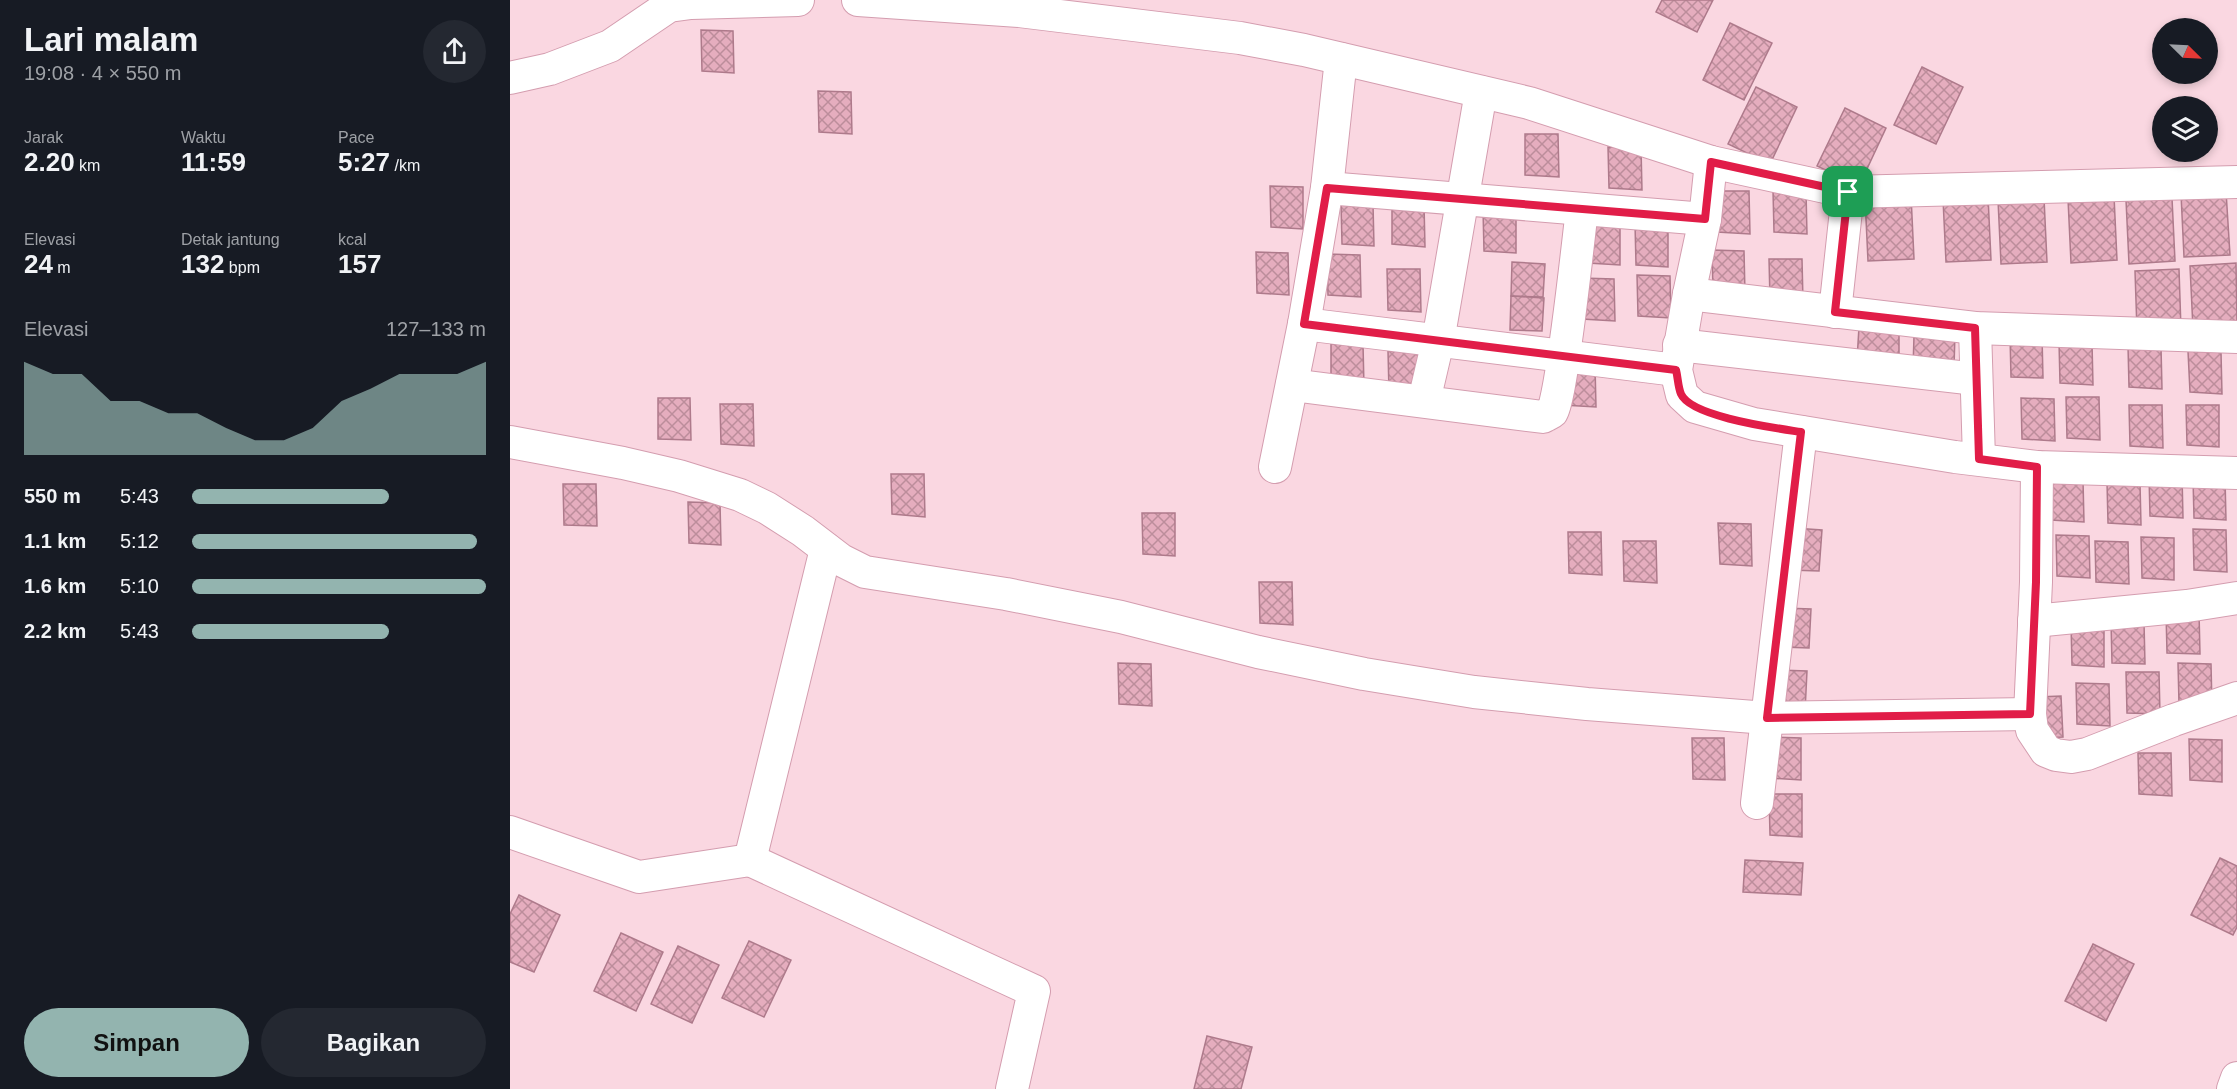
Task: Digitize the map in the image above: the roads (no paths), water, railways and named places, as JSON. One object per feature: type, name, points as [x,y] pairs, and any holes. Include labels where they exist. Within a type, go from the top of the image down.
[{"type":"street","points":[[510,78],[550,69],[610,46],[669,6],[691,3],[798,0]]},
{"type":"street","points":[[858,0],[1031,12],[1239,38],[1341,59],[1529,103],[1711,162],[1848,192],[2237,182]]},
{"type":"street","points":[[1275,467],[1304,324],[1327,188],[1341,59]]},
{"type":"street","points":[[1424,401],[1438,341],[1481,92]]},
{"type":"street","points":[[1711,162],[1705,219],[1678,358],[1682,395],[1695,407],[1754,423],[1801,432],[1955,457],[2037,467],[2237,473]]},
{"type":"street","points":[[1327,188],[1705,219]]},
{"type":"street","points":[[1835,312],[1848,192]]},
{"type":"street","points":[[1292,385],[1544,417],[1552,412],[1555,404],[1582,209]]},
{"type":"street","points":[[1689,294],[1975,328],[2237,337]]},
{"type":"street","points":[[1304,324],[1563,357],[1678,358],[1976,379]]},
{"type":"street","points":[[1975,328],[1979,459]]},
{"type":"street","points":[[1757,803],[1801,432]]},
{"type":"street","points":[[510,442],[634,465],[740,495],[767,508],[841,560],[865,572],[1006,594],[1121,617],[1258,652],[1364,674],[1497,694],[1587,704],[1767,718],[2030,714]]},
{"type":"street","points":[[2037,467],[2030,714],[2032,730],[2046,751],[2070,757],[2087,754],[2237,698]]},
{"type":"street","points":[[750,860],[826,549]]},
{"type":"street","points":[[2034,621],[2187,606],[2237,598]]},
{"type":"street","points":[[510,832],[639,877],[750,860],[1034,991],[1012,1089]]},
{"type":"street","points":[[2234,1089],[2237,1078]]}]
